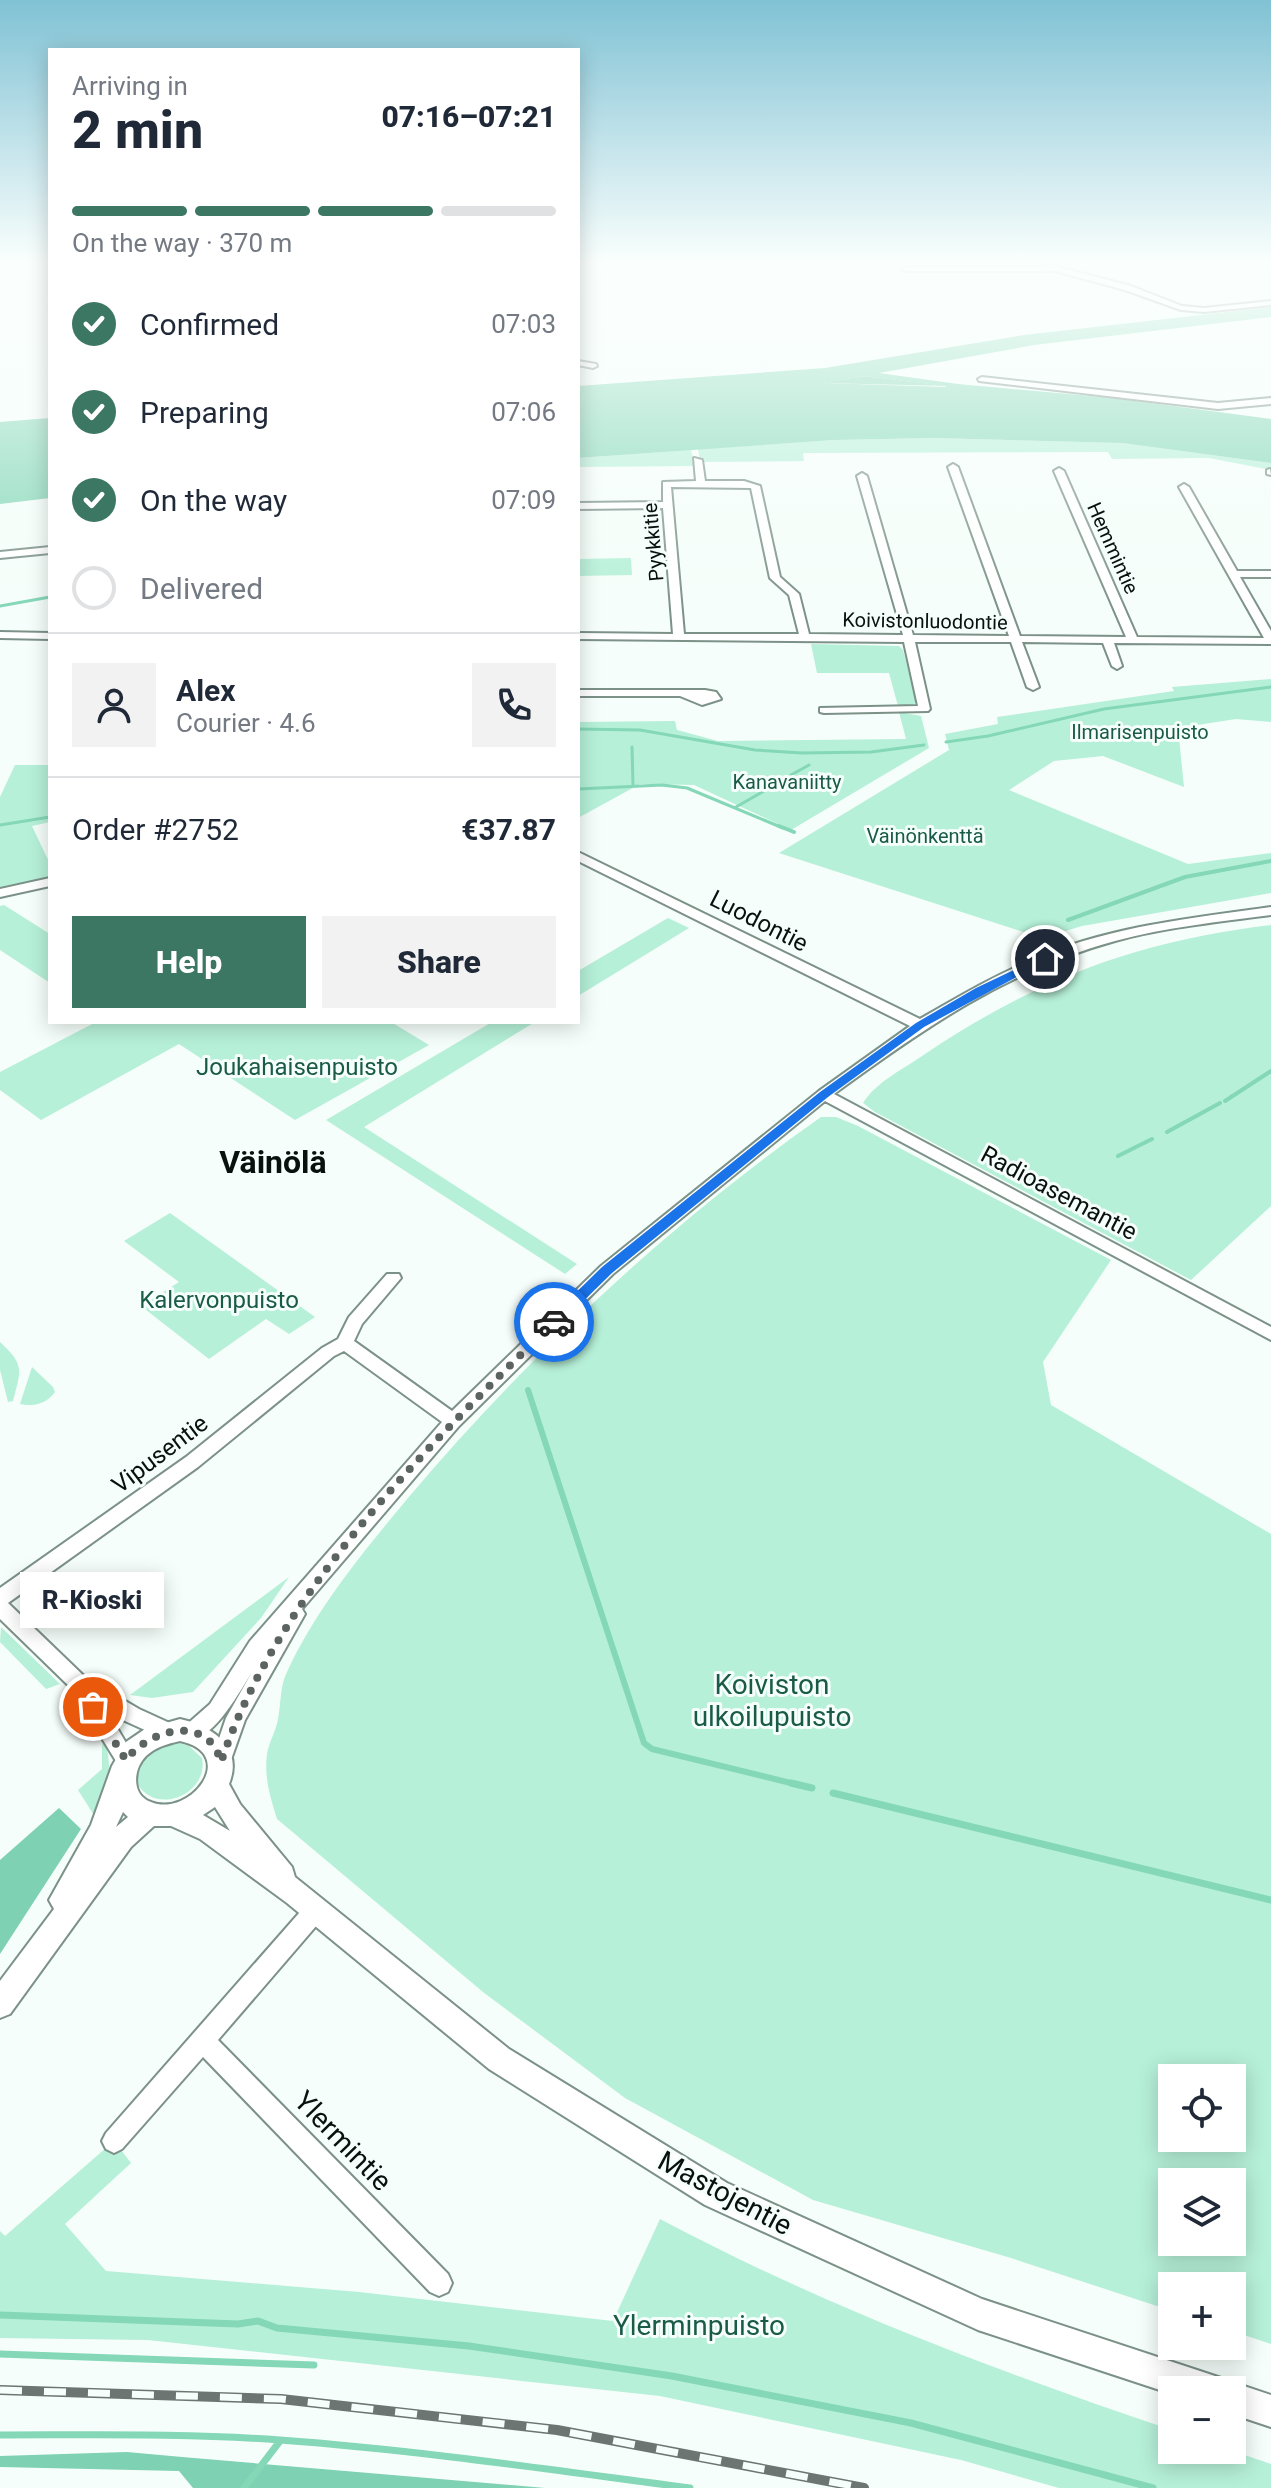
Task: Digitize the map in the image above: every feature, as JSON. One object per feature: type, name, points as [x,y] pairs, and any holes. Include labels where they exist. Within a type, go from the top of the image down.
[{"type":"main road","points":[[0,2004],[122,1839],[162,1814],[200,1804],[219,1773],[212,1743],[180,1731],[143,1742],[123,1772],[102,1830],[27,1967]]},
{"type":"main road","points":[[123,1772],[129,1802],[162,1814]]},
{"type":"main road","name":"Mastojentie","points":[[219,1773],[231,1812],[306,1903]]},
{"type":"main road","name":"Mastojentie","points":[[162,1814],[209,1831],[306,1903],[499,2059],[716,2194],[978,2314],[1166,2376]]},
{"type":"main road","points":[[1246,2403],[1271,2411]]},
{"type":"street","points":[[982,379],[1218,406],[1271,401]]},
{"type":"street","points":[[697,460],[701,484]]},
{"type":"street","points":[[953,467],[1033,687]]},
{"type":"street","name":"Hemmintie","points":[[1059,471],[1133,640]]},
{"type":"street","points":[[824,710],[924,709],[909,639],[862,476]]},
{"type":"street","name":"Pyykkitie","points":[[679,637],[666,484],[755,486],[775,578],[794,594],[805,638]]},
{"type":"street","points":[[1184,487],[1271,640]]},
{"type":"street","points":[[580,506],[667,505]]},
{"type":"street","points":[[0,555],[48,550]]},
{"type":"street","points":[[1233,574],[1271,574]]},
{"type":"street","points":[[0,635],[48,636]]},
{"type":"street","name":"Koivistonluodontie","points":[[580,636],[1271,640]]},
{"type":"street","points":[[1108,641],[1117,666]]},
{"type":"street","points":[[580,693],[682,693]]},
{"type":"street","name":"Luodontie","points":[[580,857],[920,1025]]},
{"type":"street","points":[[0,893],[48,882]]},
{"type":"street","points":[[0,1607],[78,1682],[132,1715],[180,1731],[217,1710],[257,1647],[453,1421],[607,1270],[824,1094],[920,1025],[1013,974],[1073,949],[1155,928],[1271,911]]},
{"type":"street","name":"Radioasemantie","points":[[824,1094],[1271,1334]]},
{"type":"street","points":[[393,1278],[355,1321],[345,1343],[410,1393],[453,1421]]},
{"type":"street","name":"Vipusentie","points":[[0,1598],[192,1462],[328,1352],[345,1343]]},
{"type":"street","points":[[219,1773],[236,1718],[312,1585]]},
{"type":"street","points":[[78,1682],[123,1772]]},
{"type":"street","points":[[114,2141],[204,2042],[306,1903]]},
{"type":"street","name":"Ylermintie","points":[[204,2042],[439,2283]]},
{"type":"green space","points":[[935,438],[1122,443],[1271,463],[1271,470],[1209,458],[1112,459],[1108,452],[803,453],[804,461],[700,462],[698,449],[834,440]]},
{"type":"green space","points":[[691,450],[695,466],[580,467],[580,458]]},
{"type":"green space","points":[[631,558],[632,575],[580,576],[580,559]]},
{"type":"green space","points":[[811,644],[899,646],[903,650],[917,702],[911,706],[898,706],[889,673],[817,673]]},
{"type":"green space","points":[[1271,679],[1271,722],[1236,719],[1178,728],[1184,787],[1103,756],[1054,761],[1009,790],[1188,864],[1271,853],[1271,893],[1082,926],[1042,938],[779,853],[949,750],[945,734],[998,724],[997,717],[1174,691],[1172,687]]},
{"type":"green space","name":"Kanavaniitty","points":[[899,712],[921,716],[929,748],[791,830],[694,785],[640,784],[580,817],[580,722],[675,721],[677,730],[718,741],[906,739]]},
{"type":"green space","points":[[15,765],[48,765],[48,822],[32,826],[48,860],[48,877],[0,888],[0,797]]},
{"type":"green space","points":[[4,905],[48,933],[48,982],[0,950],[0,906]]},
{"type":"green space","points":[[668,918],[689,928],[580,995],[580,970]]},
{"type":"green space","points":[[1271,925],[1271,1206],[1191,1280],[863,1103],[883,1082],[925,1054],[1007,1004],[1048,984],[1090,967],[1176,941]]},
{"type":"green space","name":"Joukahaisenpuisto","points":[[92,1024],[394,1024],[429,1045],[295,1120],[179,1044],[41,1120],[0,1090],[0,1072]]},
{"type":"green space","points":[[489,1024],[532,1024],[364,1127],[577,1264],[565,1274],[326,1120]]},
{"type":"green space","name":"Koiviston ulkoilupuisto","points":[[821,1117],[836,1117],[1111,1260],[1043,1362],[1051,1405],[1271,1534],[1271,2344],[1246,2336],[1246,2272],[1158,2272],[1158,2306],[1011,2258],[813,2200],[625,2098],[483,1992],[277,1819],[268,1787],[266,1763],[278,1719],[283,1683],[312,1626],[342,1582],[391,1518],[454,1445],[551,1343],[602,1294],[709,1202]]},
{"type":"green space","name":"Kalervonpuisto","points":[[170,1213],[315,1317],[289,1334],[266,1319],[209,1359],[141,1306],[179,1282],[124,1241]]},
{"type":"green space","points":[[0,1342],[14,1357],[19,1368],[13,1401],[8,1402],[0,1370]]},
{"type":"green space","points":[[32,1367],[55,1392],[39,1404],[20,1404]]},
{"type":"green space","points":[[289,1577],[261,1618],[193,1692],[152,1698],[130,1695]]},
{"type":"green space","points":[[1,1627],[60,1684],[46,1689],[0,1642]]},
{"type":"green space","points":[[105,1742],[109,1772],[97,1820],[78,1790],[102,1769],[102,1745]]},
{"type":"green space","points":[[180,1743],[189,1746],[202,1758],[198,1781],[190,1790],[169,1799],[157,1799],[147,1794],[138,1785],[137,1775],[143,1760],[163,1746]]},
{"type":"green space","name":"Ylerminpuisto","points":[[114,2141],[131,2163],[65,2224],[106,2271],[359,2292],[613,2321],[660,2219],[784,2280],[912,2335],[1158,2425],[1158,2464],[1246,2464],[1246,2455],[1271,2464],[1271,2488],[1059,2488],[961,2460],[660,2396],[148,2340],[0,2338],[0,2231],[5,2236]]},
{"type":"shaded area","points":[[700,377],[858,377],[823,383],[946,387],[873,377],[908,377],[1113,398],[1271,419],[1271,463],[1122,443],[935,438],[834,440],[580,458],[580,386]]},
{"type":"shaded area","points":[[873,377],[948,386],[822,383]]},
{"type":"shaded area","points":[[48,418],[48,498],[0,504],[0,422]]},
{"type":"shaded area","points":[[59,1808],[81,1829],[0,1954],[0,1860]]},
{"type":"shaded area","points":[[127,2452],[545,2488],[193,2488],[179,2471],[0,2467],[0,2456]]},
{"type":"waterway","points":[[0,606],[48,597]]},
{"type":"waterway","points":[[946,742],[988,736],[1104,709],[1271,687]]},
{"type":"waterway","points":[[580,729],[640,730],[755,750],[802,753],[871,752],[924,745]]},
{"type":"waterway","points":[[632,747],[633,785]]},
{"type":"waterway","points":[[791,775],[809,765]]},
{"type":"waterway","points":[[736,807],[783,780]]},
{"type":"waterway","points":[[580,789],[662,785],[687,788],[783,828]]},
{"type":"waterway","points":[[0,825],[48,817]]},
{"type":"waterway","points":[[779,826],[794,832]]},
{"type":"waterway","points":[[1068,920],[1185,877],[1271,861]]},
{"type":"waterway","points":[[1225,1101],[1271,1071]]},
{"type":"waterway","points":[[1167,1132],[1220,1103]]},
{"type":"waterway","points":[[1118,1156],[1152,1139]]},
{"type":"waterway","points":[[528,1390],[644,1743],[652,1749],[799,1785]]},
{"type":"waterway","points":[[791,1783],[812,1788]]},
{"type":"waterway","points":[[833,1793],[1271,1900]]},
{"type":"waterway","points":[[0,2315],[238,2324],[258,2321],[277,2328],[469,2346],[672,2376],[911,2423],[1153,2488]]},
{"type":"waterway","points":[[0,2354],[314,2365]]},
{"type":"waterway","points":[[0,2435],[175,2435],[280,2440],[434,2455],[690,2488]]},
{"type":"waterway","points":[[244,2488],[280,2441]]},
{"type":"railway","points":[[0,2390],[281,2399],[557,2430],[864,2488]]},
{"type":"way so far","points":[[93,1707],[126,1760],[133,1750],[155,1735],[180,1730],[204,1736],[218,1752],[221,1762],[236,1718],[312,1585],[453,1421],[554,1322]]},
{"type":"place","name":"R-Kioski","points":[[93,1707]]},
{"type":"district","name":"Väinölä","points":[[273,1162]]},
{"type":"route","points":[[554,1322],[607,1270],[824,1094],[920,1025],[980,990],[1045,959]]},
{"type":"park label","name":"Ilmarisenpuisto","points":[[1140,732]]},
{"type":"park label","name":"Väinönkenttä","points":[[925,836]]}]
